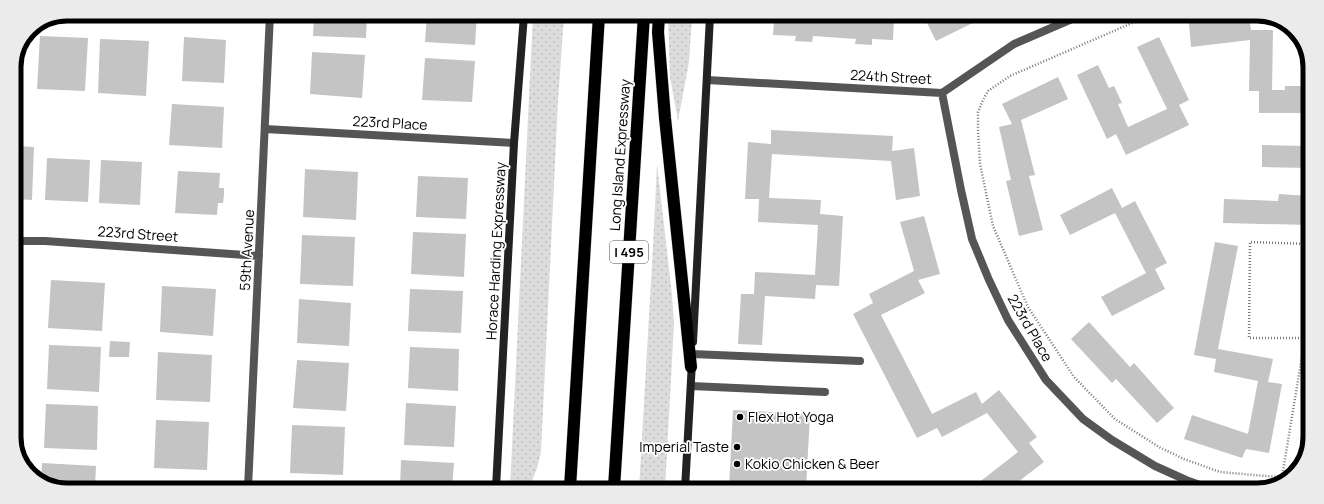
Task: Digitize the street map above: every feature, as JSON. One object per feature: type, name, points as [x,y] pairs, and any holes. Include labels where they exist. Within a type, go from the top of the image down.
[{"type":"highway","name":"Long Island Expressway","points":[[570,483],[599,21]]},
{"type":"highway","name":"Long Island Expressway","points":[[614,483],[644,21]]},
{"type":"highway","points":[[659,21],[658,32],[666,118],[691,368]]},
{"type":"main road","name":"Horace Harding Expressway","points":[[496,483],[514,143],[524,21]]},
{"type":"main road","points":[[685,483],[710,21]]},
{"type":"street","name":"59th Avenue","points":[[248,483],[270,21]]},
{"type":"street","name":"224th Street","points":[[707,80],[942,93],[1014,44],[1067,21]]},
{"type":"street","name":"223rd Place","points":[[942,93],[959,183],[972,239],[1008,320],[1046,380],[1083,419],[1112,440],[1155,466],[1194,483]]},
{"type":"street","name":"223rd Place","points":[[265,129],[514,143]]},
{"type":"street","name":"223rd Street","points":[[21,241],[44,241],[259,256]]},
{"type":"street","points":[[692,354],[860,361]]},
{"type":"street","points":[[691,386],[825,392]]},
{"type":"path","points":[[1137,21],[1010,76],[988,91],[978,112],[978,129],[980,164],[993,226],[1028,307],[1074,377],[1115,419],[1159,447],[1184,459],[1220,472],[1278,478]]},
{"type":"path","points":[[1303,244],[1250,242],[1249,338],[1303,338]]},
{"type":"path","points":[[1283,474],[1303,356]]},
{"type":"shaded area","points":[[533,21],[564,21],[558,101],[541,452],[531,483],[510,483]]},
{"type":"shaded area","points":[[668,21],[692,21],[689,62],[678,121],[670,77]]},
{"type":"shaded area","points":[[657,164],[674,324],[665,483],[639,483]]},
{"type":"building","points":[[314,21],[367,21],[366,38],[313,36]]},
{"type":"building","points":[[427,21],[477,21],[475,45],[425,42]]},
{"type":"building","points":[[774,21],[894,21],[893,40],[872,39],[872,45],[855,44],[856,39],[813,36],[812,42],[795,41],[796,36],[773,35]]},
{"type":"building","points":[[926,21],[977,21],[936,41]]},
{"type":"building","points":[[1209,21],[1250,21],[1251,30],[1273,30],[1272,90],[1285,90],[1285,86],[1302,86],[1303,113],[1259,113],[1259,91],[1249,91],[1250,40],[1191,47],[1189,23]]},
{"type":"building","points":[[40,36],[88,38],[85,91],[37,89]]},
{"type":"building","points":[[184,37],[226,40],[224,83],[182,81]]},
{"type":"building","points":[[1159,37],[1189,100],[1179,105],[1189,125],[1126,155],[1116,134],[1107,139],[1077,75],[1098,65],[1109,88],[1114,86],[1122,103],[1118,104],[1128,127],[1167,109],[1137,47]]},
{"type":"building","points":[[100,39],[149,41],[146,96],[98,93]]},
{"type":"building","points":[[312,52],[365,55],[362,98],[310,94]]},
{"type":"building","points":[[425,58],[475,61],[472,102],[422,100]]},
{"type":"building","points":[[1058,77],[1068,99],[1021,120],[1035,175],[1029,176],[1043,230],[1019,236],[1006,181],[1011,180],[999,127],[1012,124],[1002,104]]},
{"type":"building","points":[[172,104],[224,107],[222,148],[169,145]]},
{"type":"building","points":[[771,130],[893,136],[892,151],[914,148],[920,196],[896,200],[891,161],[772,154],[769,198],[821,200],[820,214],[843,216],[839,286],[816,285],[815,299],[765,296],[762,345],[738,344],[741,294],[754,294],[755,272],[815,275],[818,225],[758,222],[759,199],[745,199],[748,142],[771,144]]},
{"type":"building","points":[[1262,145],[1303,146],[1303,168],[1262,167]]},
{"type":"building","points":[[21,146],[34,147],[32,200],[21,199]]},
{"type":"building","points":[[47,158],[90,160],[88,202],[45,200]]},
{"type":"building","points":[[101,160],[142,162],[140,205],[99,203]]},
{"type":"building","points":[[305,169],[358,172],[356,220],[303,217]]},
{"type":"building","points":[[178,171],[220,173],[219,188],[224,188],[224,195],[223,203],[218,203],[217,215],[175,213]]},
{"type":"building","points":[[418,176],[468,178],[466,219],[416,217]]},
{"type":"building","points":[[1112,188],[1122,208],[1135,201],[1167,263],[1155,269],[1165,289],[1112,316],[1101,297],[1146,273],[1115,213],[1070,235],[1060,215]]},
{"type":"building","points":[[1279,194],[1303,196],[1303,225],[1223,223],[1224,199],[1278,201]]},
{"type":"building","points":[[924,216],[940,274],[918,280],[925,293],[881,315],[932,414],[976,392],[982,404],[999,390],[1037,437],[1029,443],[1044,462],[1017,483],[978,483],[1018,452],[987,413],[942,437],[937,428],[917,438],[853,314],[873,303],[869,294],[914,271],[900,222]]},
{"type":"building","points":[[413,232],[466,234],[464,277],[411,274]]},
{"type":"building","points":[[302,235],[355,237],[353,286],[300,284]]},
{"type":"building","points":[[1215,242],[1238,246],[1218,349],[1273,359],[1268,382],[1282,384],[1269,453],[1246,449],[1242,458],[1184,439],[1192,415],[1248,434],[1258,381],[1214,372],[1216,359],[1194,355]]},
{"type":"building","points":[[51,280],[105,283],[102,331],[48,328]]},
{"type":"building","points":[[162,286],[216,289],[213,336],[160,332]]},
{"type":"building","points":[[410,289],[463,291],[461,333],[408,331]]},
{"type":"building","points":[[299,299],[351,303],[349,346],[297,343]]},
{"type":"building","points":[[1089,322],[1130,367],[1134,363],[1174,408],[1157,423],[1116,379],[1112,383],[1071,339]]},
{"type":"building","points":[[110,341],[130,342],[129,357],[109,357]]},
{"type":"building","points":[[49,345],[101,347],[99,392],[47,389]]},
{"type":"building","points":[[410,347],[459,349],[458,391],[408,388]]},
{"type":"building","points":[[158,352],[212,355],[210,402],[156,400]]},
{"type":"building","points":[[297,360],[349,363],[346,411],[293,408]]},
{"type":"building","points":[[406,403],[456,406],[454,447],[404,445]]},
{"type":"building","points":[[46,404],[98,406],[97,450],[44,448]]},
{"type":"building","points":[[733,410],[810,414],[806,483],[729,483]]},
{"type":"building","points":[[156,420],[209,422],[207,470],[154,468]]},
{"type":"building","points":[[292,425],[345,427],[343,475],[290,473]]},
{"type":"building","points":[[401,460],[454,463],[452,483],[400,483]]},
{"type":"building","points":[[42,463],[96,466],[95,483],[61,483],[52,481],[41,475]]},
{"type":"place","name":"Flex Hot Yoga","points":[[740,417]]},
{"type":"place","name":"Imperial Taste","points":[[737,447]]},
{"type":"place","name":"Kokio Chicken & Beer","points":[[737,464]]}]
